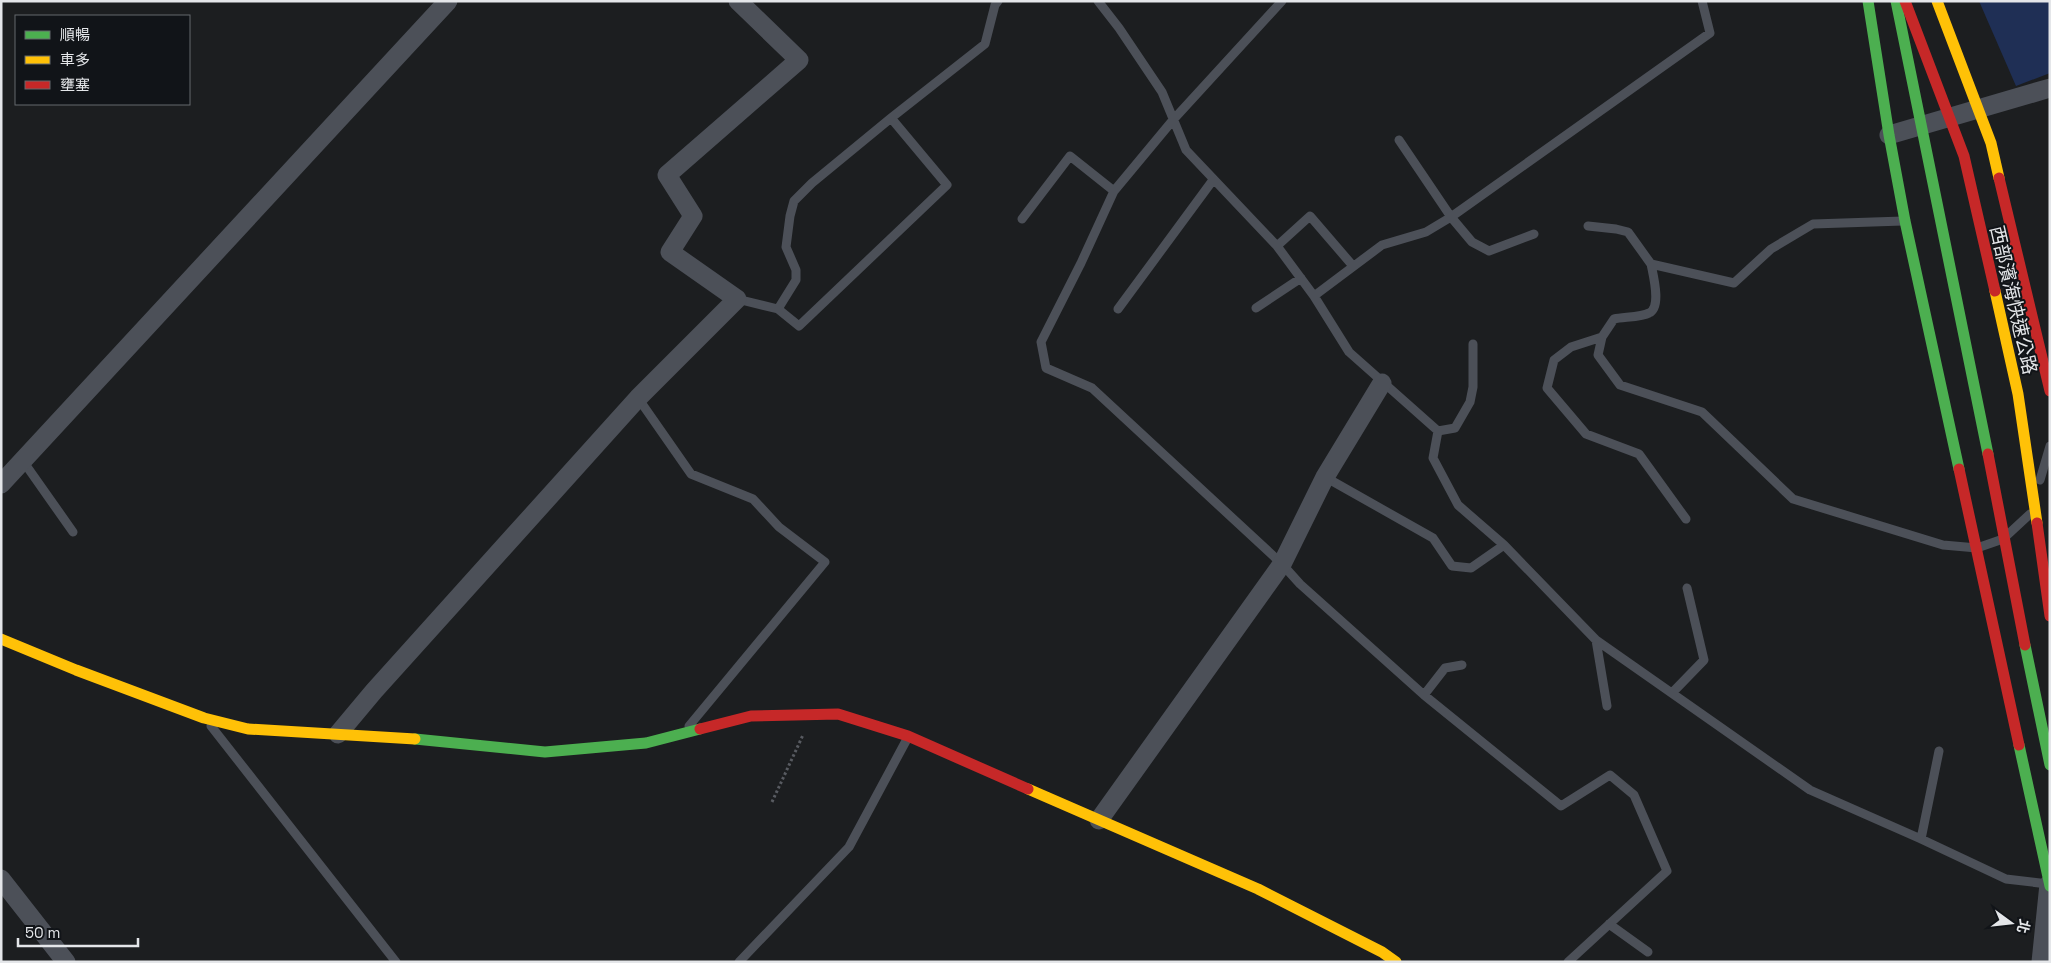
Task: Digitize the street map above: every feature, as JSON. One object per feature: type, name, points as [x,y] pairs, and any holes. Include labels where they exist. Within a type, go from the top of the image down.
[{"type":"main road","points":[[1868,1],[1889,135],[1905,220],[2050,885]]},
{"type":"main road","points":[[1896,1],[1923,126],[2003,539],[2050,765]]},
{"type":"main road","name":"西部濱海快速公路","points":[[1905,1],[1964,156],[2018,394],[2050,616]]},
{"type":"main road","name":"西部濱海快速公路","points":[[1937,1],[1991,143],[2050,391]]},
{"type":"main road","points":[[1,639],[76,670],[204,718],[248,728],[424,740],[545,752],[646,744],[751,716],[838,714],[908,736],[1258,888],[1379,957],[1396,962]]},
{"type":"street","points":[[1,484],[448,1]]},
{"type":"street","points":[[338,734],[374,691],[638,398],[737,299],[670,252],[693,216],[667,175],[799,60],[738,1]]},
{"type":"street","points":[[1889,135],[2050,88]]},
{"type":"street","points":[[1099,820],[1282,564],[1326,477],[1382,383]]},
{"type":"street","points":[[1,879],[66,962]]},
{"type":"street","points":[[2041,962],[2050,885]]},
{"type":"lane","points":[[778,310],[796,280],[796,270],[786,247],[794,201],[812,183],[985,44],[995,5],[998,1]]},
{"type":"lane","points":[[1098,1],[1119,28],[1162,92],[1186,150],[1277,246],[1314,296],[1349,352],[1438,431]]},
{"type":"lane","points":[[1282,1],[1174,120],[1114,191],[1081,263],[1040,342],[1046,368],[1092,388],[1282,564],[1300,584],[1424,695],[1561,806],[1610,775],[1634,796],[1667,871],[1568,962]]},
{"type":"lane","points":[[1314,296],[1382,245],[1426,232],[1451,217],[1710,33],[1702,1]]},
{"type":"lane","points":[[737,299],[778,310],[800,326],[947,185],[892,118]]},
{"type":"lane","points":[[1399,140],[1451,217],[1472,242],[1489,250],[1534,234]]},
{"type":"lane","points":[[1022,220],[1070,156],[1114,191]]},
{"type":"lane","points":[[1118,308],[1213,180]]},
{"type":"lane","points":[[1277,246],[1310,216],[1353,266]]},
{"type":"lane","points":[[1651,264],[1734,283],[1771,249],[1814,224],[1905,220]]},
{"type":"lane","points":[[1588,226],[1628,232],[1651,264],[1656,298],[1655,308],[1649,313],[1614,319],[1602,336],[1598,355],[1620,385],[1702,412],[1793,499],[1943,545],[1977,548],[2003,539],[2029,516],[2050,446]]},
{"type":"lane","points":[[1256,308],[1300,278]]},
{"type":"lane","points":[[1602,336],[1570,347],[1554,360],[1547,388],[1586,434],[1639,454],[1686,519]]},
{"type":"lane","points":[[1438,431],[1455,428],[1470,402],[1473,387],[1473,344]]},
{"type":"lane","points":[[638,398],[691,474],[753,499],[779,527],[825,562],[682,734]]},
{"type":"lane","points":[[1438,431],[1433,458],[1458,505],[1504,545],[1596,640],[1810,790],[2006,879],[2050,885]]},
{"type":"lane","points":[[23,461],[72,532]]},
{"type":"lane","points":[[1326,477],[1433,538],[1452,566],[1471,568],[1504,545]]},
{"type":"lane","points":[[1672,694],[1704,660],[1688,588]]},
{"type":"lane","points":[[1596,640],[1608,706]]},
{"type":"lane","points":[[1424,695],[1445,668],[1462,665]]},
{"type":"lane","points":[[204,718],[396,962]]},
{"type":"lane","points":[[739,962],[850,847],[908,736]]},
{"type":"lane","points":[[1921,839],[1939,751]]},
{"type":"lane","points":[[1609,924],[1648,952]]},
{"type":"path","points":[[772,802],[814,714]]},
{"type":"shaded area","points":[[1979,1],[2050,1],[2050,73],[2016,86]]},
{"type":"traffic: fast","points":[[1868,1],[1889,135],[1905,221],[1959,469]]},
{"type":"traffic: fast","points":[[1896,1],[1988,454]]},
{"type":"traffic: fast","points":[[2025,645],[2050,765]]},
{"type":"traffic: fast","points":[[415,739],[545,752],[646,743],[700,729]]},
{"type":"traffic: fast","points":[[2019,745],[2050,886]]},
{"type":"traffic: slow","points":[[1937,1],[1991,143],[1999,178]]},
{"type":"traffic: slow","points":[[1995,291],[2018,394],[2037,523]]},
{"type":"traffic: slow","points":[[1,639],[76,670],[204,718],[248,729],[415,739]]},
{"type":"traffic: slow","points":[[1028,789],[1258,889],[1382,952],[1396,962]]},
{"type":"traffic: jam","points":[[1905,1],[1964,156],[1995,291]]},
{"type":"traffic: jam","points":[[1999,178],[2050,391]]},
{"type":"traffic: jam","points":[[1988,454],[2025,645]]},
{"type":"traffic: jam","points":[[1959,469],[2019,745]]},
{"type":"traffic: jam","points":[[2037,523],[2050,616]]},
{"type":"traffic: jam","points":[[700,729],[751,716],[838,714],[908,736],[1028,789]]}]
